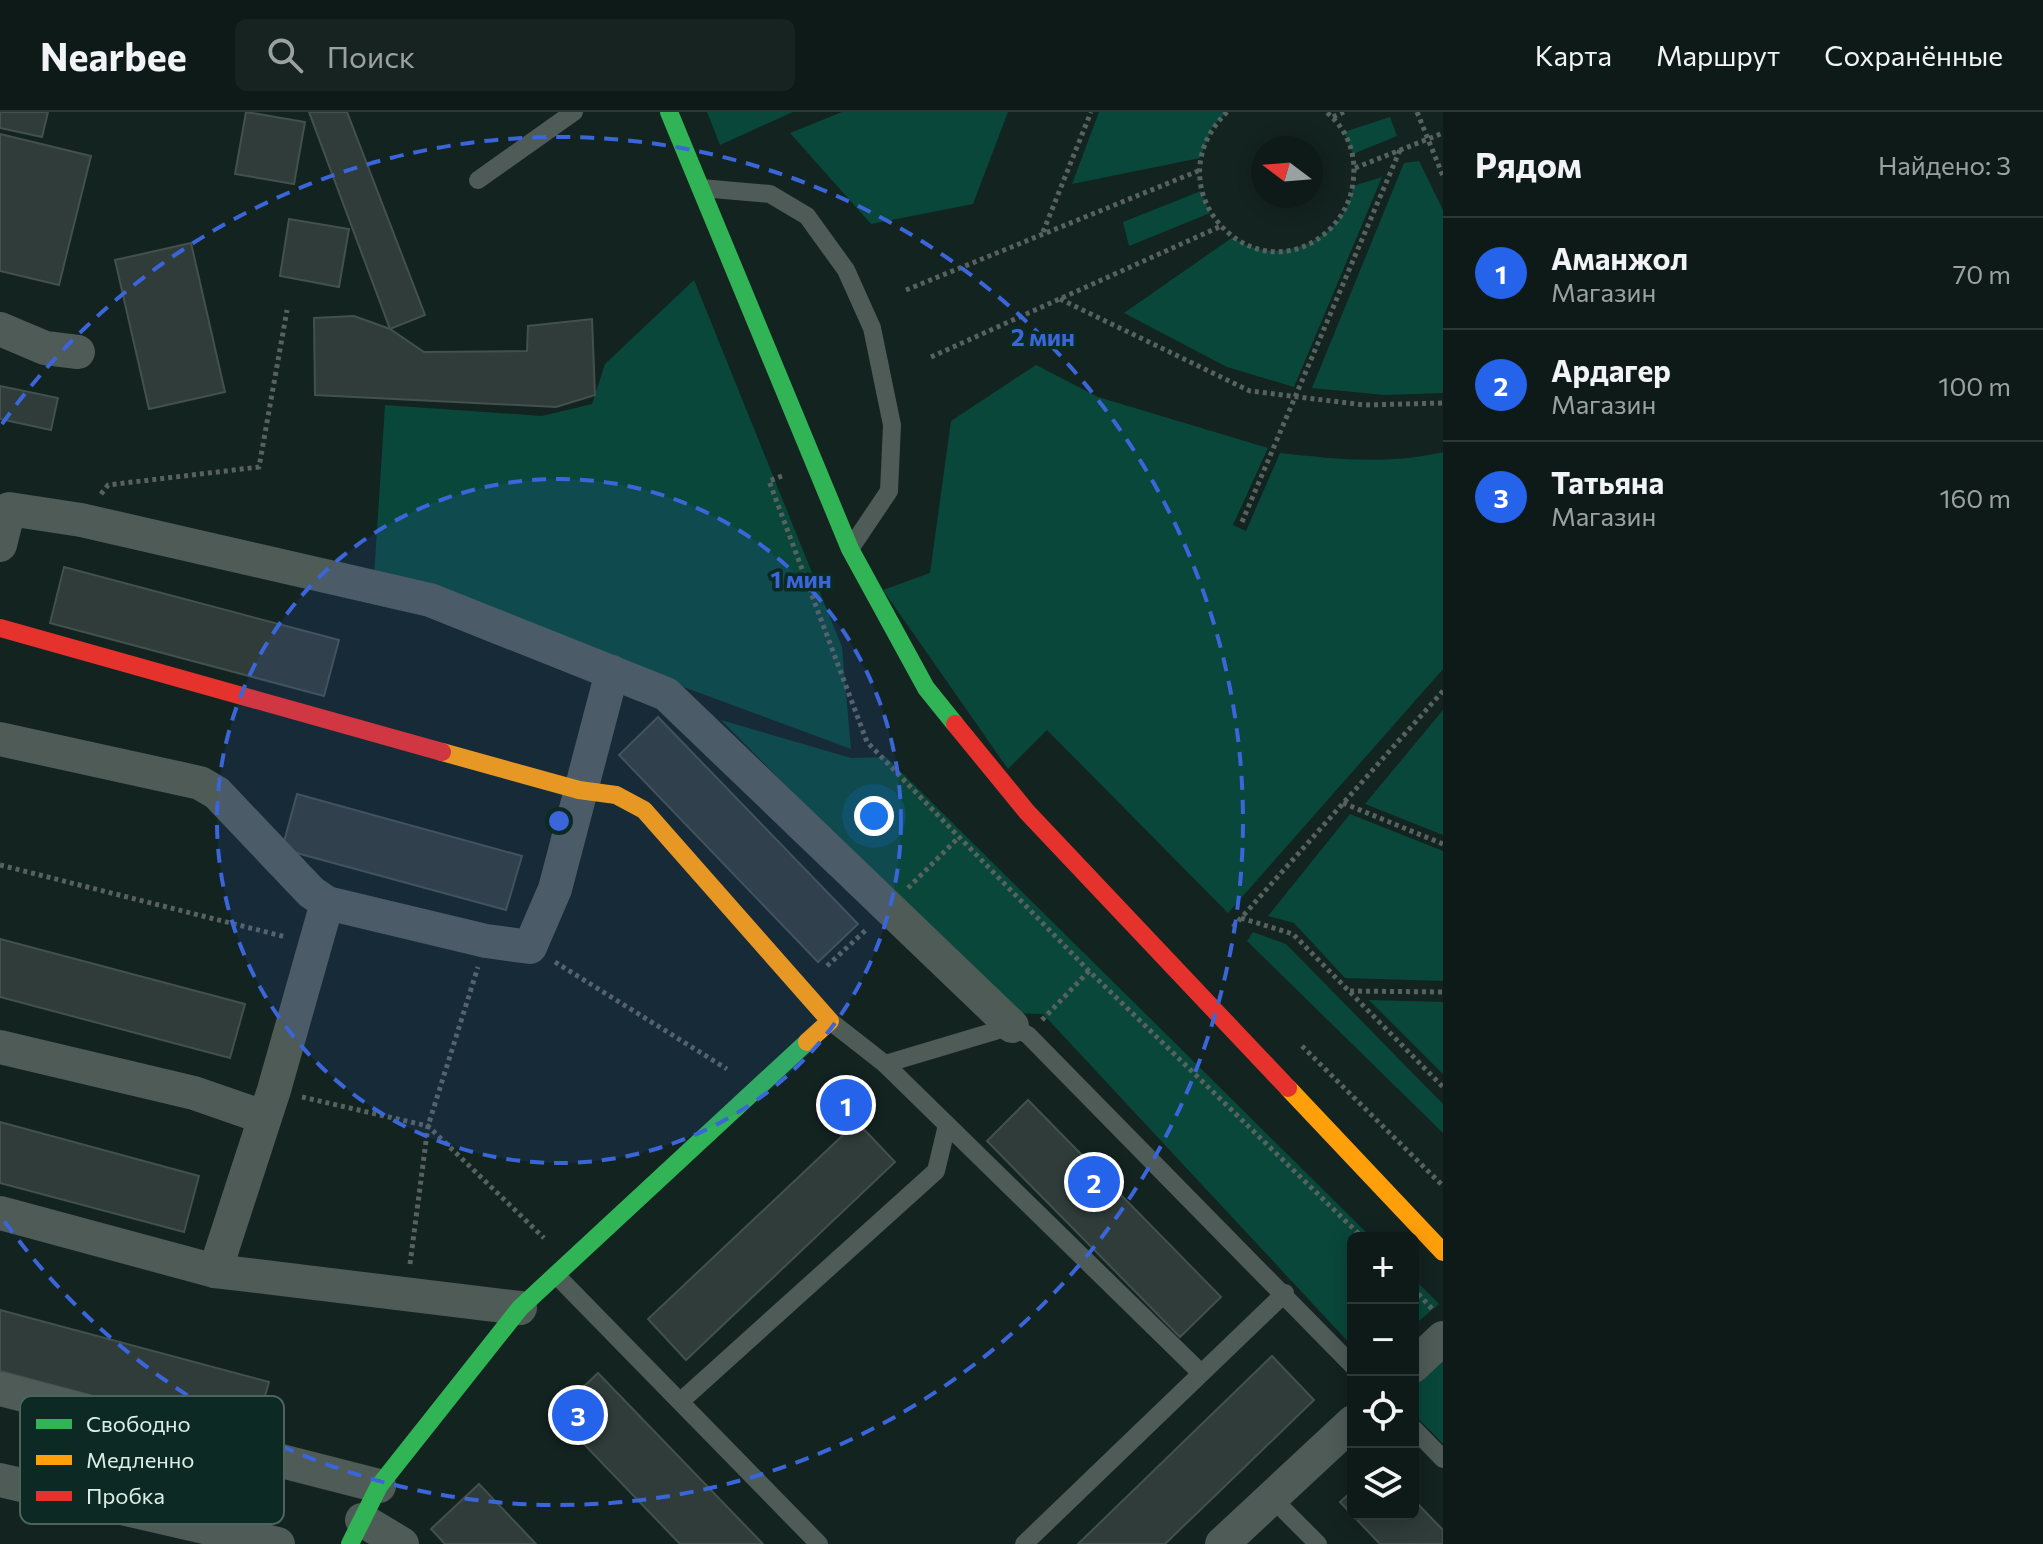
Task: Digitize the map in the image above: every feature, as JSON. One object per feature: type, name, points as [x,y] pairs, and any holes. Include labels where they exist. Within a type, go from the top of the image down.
[{"type":"street","points":[[669,112],[850,549],[926,688],[1027,812],[1443,1252]]},
{"type":"street","points":[[0,329],[45,348],[78,352]]},
{"type":"street","points":[[0,545],[5,508],[81,520],[430,600],[666,694],[1020,1031]]},
{"type":"street","points":[[0,628],[579,790],[616,795],[644,810],[830,1021],[520,1308],[379,1486],[356,1532],[402,1544]]},
{"type":"street","points":[[0,739],[200,783],[217,793],[311,892],[327,903],[486,941],[530,947],[555,889],[612,672]]},
{"type":"street","points":[[215,1271],[327,903]]},
{"type":"street","points":[[0,1047],[194,1093],[268,1104]]},
{"type":"street","points":[[0,1213],[215,1271],[520,1308]]},
{"type":"street","points":[[1419,1358],[1441,1327]]},
{"type":"street","points":[[0,1389],[27,1396]]},
{"type":"street","points":[[1222,1544],[1347,1428]]},
{"type":"street","points":[[284,1462],[379,1486]]},
{"type":"street","points":[[0,1480],[20,1485]]},
{"type":"street","points":[[191,1524],[278,1544]]},
{"type":"lane","points":[[478,180],[574,112]]},
{"type":"lane","points":[[701,188],[770,194],[807,216],[846,270],[872,328],[892,425],[889,491],[850,549]]},
{"type":"lane","points":[[830,1021],[885,1064],[1201,1373]]},
{"type":"lane","points":[[885,1064],[1020,1031],[1285,1293],[1347,1360]]},
{"type":"lane","points":[[681,1401],[936,1171],[947,1125]]},
{"type":"lane","points":[[563,1270],[681,1401],[819,1544]]},
{"type":"lane","points":[[1024,1544],[1285,1293]]},
{"type":"lane","points":[[1419,1434],[1443,1459]]},
{"type":"lane","points":[[1272,1498],[1318,1544]]},
{"type":"path","points":[[1043,232],[1091,112]]},
{"type":"path","points":[[1227,112],[1213,126],[1201,150],[1199,170],[1204,204],[1219,227],[1241,243],[1267,251],[1295,249],[1320,238],[1339,219],[1352,195],[1355,168],[1344,132],[1326,112]]},
{"type":"path","points":[[1333,117],[1344,112]]},
{"type":"path","points":[[1417,112],[1443,176]]},
{"type":"path","points":[[1355,168],[1443,133]]},
{"type":"path","points":[[1242,522],[1400,150]]},
{"type":"path","points":[[906,290],[1199,170]]},
{"type":"path","points":[[931,357],[1219,227]]},
{"type":"path","points":[[1060,299],[1250,391],[1364,405],[1443,403]]},
{"type":"path","points":[[81,520],[108,485],[259,467],[287,310]]},
{"type":"path","points":[[1233,927],[1443,691]]},
{"type":"path","points":[[1343,803],[1443,844]]},
{"type":"path","points":[[0,865],[316,944]]},
{"type":"path","points":[[1241,918],[1293,934],[1443,1087]]},
{"type":"path","points":[[406,1293],[428,1126],[486,941]]},
{"type":"path","points":[[530,947],[758,1088]]},
{"type":"path","points":[[1020,1031],[1089,971]]},
{"type":"path","points":[[1349,991],[1443,992]]},
{"type":"path","points":[[1291,1036],[1443,1186]]},
{"type":"path","points":[[268,1104],[428,1126],[563,1270]]},
{"type":"path","points":[[1419,1296],[1441,1327]]},
{"type":"green space","points":[[707,112],[793,112],[720,145]]},
{"type":"green space","points":[[842,112],[1008,112],[973,204],[871,224],[790,133]]},
{"type":"green space","points":[[1099,112],[1227,112],[1213,126],[1200,158],[1072,184]]},
{"type":"green space","points":[[1390,117],[1397,136],[1353,154],[1344,132]]},
{"type":"green space","points":[[1419,161],[1443,210],[1443,393],[1385,395],[1312,388],[1404,163]]},
{"type":"green space","points":[[1382,177],[1294,387],[1227,367],[1124,313],[1233,237],[1269,251],[1288,250],[1306,244],[1323,235],[1337,221],[1348,205],[1353,186]]},
{"type":"green space","points":[[1201,191],[1210,213],[1129,246],[1123,222]]},
{"type":"green space","points":[[694,280],[842,647],[851,749],[459,604],[374,577],[385,405],[542,416],[592,404],[605,364]]},
{"type":"green space","points":[[1036,365],[1098,397],[1268,448],[1233,525],[1246,531],[1280,453],[1382,460],[1443,452],[1443,669],[1228,913],[1047,730],[1008,769],[883,590],[930,573],[951,421]]},
{"type":"green space","points":[[1443,710],[1443,835],[1365,804]]},
{"type":"green space","points":[[721,720],[851,758],[886,757],[1366,1232],[1347,1232],[1347,1341],[1043,1014],[1012,1013]]},
{"type":"green space","points":[[1350,814],[1443,851],[1443,981],[1345,978],[1294,923],[1268,916]]},
{"type":"green space","points":[[1253,932],[1286,944],[1443,1104],[1443,1133],[1247,941]]},
{"type":"green space","points":[[1369,1000],[1443,1002],[1443,1074]]},
{"type":"green space","points":[[1419,1284],[1439,1304],[1419,1321]]},
{"type":"green space","points":[[1443,1357],[1443,1444],[1419,1419],[1419,1380]]},
{"type":"building","points":[[0,112],[48,112],[42,137],[0,128]]},
{"type":"building","points":[[246,112],[305,122],[294,184],[235,174]]},
{"type":"building","points":[[309,112],[347,112],[425,315],[390,329]]},
{"type":"building","points":[[0,134],[91,156],[59,285],[0,271]]},
{"type":"building","points":[[289,219],[349,229],[339,287],[280,276]]},
{"type":"building","points":[[191,243],[225,392],[149,409],[115,260]]},
{"type":"building","points":[[354,316],[390,329],[424,352],[527,351],[528,326],[592,319],[595,395],[556,407],[315,395],[314,318]]},
{"type":"building","points":[[0,386],[58,398],[51,430],[0,419]]},
{"type":"building","points":[[64,567],[339,640],[324,696],[50,623]]},
{"type":"building","points":[[658,717],[858,924],[818,962],[619,755]]},
{"type":"building","points":[[297,794],[522,856],[506,910],[282,849]]},
{"type":"building","points":[[0,939],[245,1004],[230,1058],[0,997]]},
{"type":"building","points":[[1028,1100],[1221,1297],[1180,1337],[987,1141]]},
{"type":"building","points":[[0,1122],[199,1176],[184,1232],[0,1183]]},
{"type":"building","points":[[857,1122],[895,1162],[686,1360],[648,1319]]},
{"type":"building","points":[[0,1310],[269,1382],[265,1396],[93,1396],[0,1371]]},
{"type":"building","points":[[1272,1356],[1314,1400],[1165,1544],[1078,1544]]},
{"type":"building","points":[[598,1373],[763,1544],[680,1544],[555,1414]]},
{"type":"building","points":[[479,1484],[536,1544],[445,1544],[431,1529]]},
{"type":"building","points":[[1347,1496],[1347,1509],[1340,1502]]},
{"type":"building","points":[[1419,1505],[1443,1530],[1443,1544],[1380,1544],[1357,1520],[1419,1520]]},
{"type":"traffic: fast","points":[[669,112],[850,549],[926,688],[955,724]]},
{"type":"traffic: fast","points":[[350,1544],[379,1486],[520,1308],[807,1042]]},
{"type":"traffic: slow","points":[[442,752],[579,790],[616,795],[644,810],[830,1021],[807,1042]]},
{"type":"traffic: slow","points":[[1288,1088],[1443,1252]]},
{"type":"traffic: jam","points":[[0,628],[442,752]]},
{"type":"traffic: jam","points":[[955,724],[1027,812],[1288,1088]]},
{"type":"place","name":"Аманжол","points":[[846,1105]]},
{"type":"place","name":"Ардагер","points":[[1094,1182]]},
{"type":"place","name":"Татьяна","points":[[578,1415]]}]
